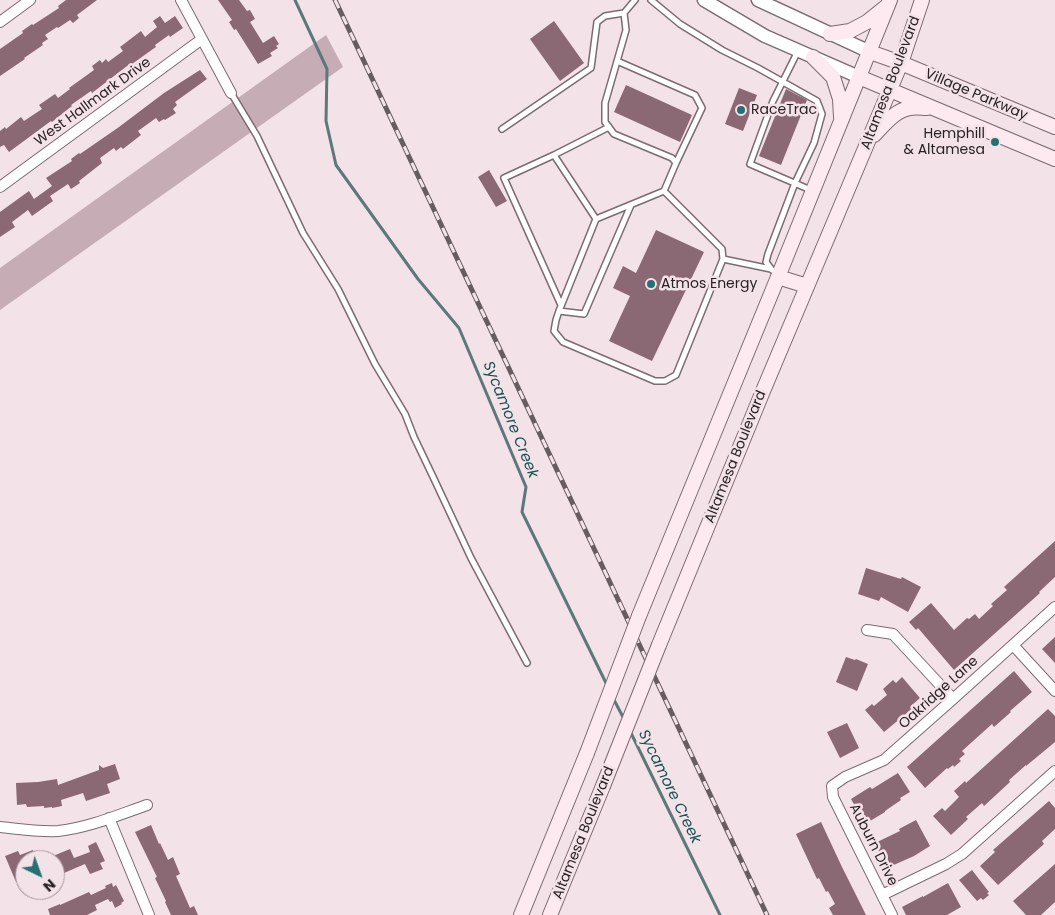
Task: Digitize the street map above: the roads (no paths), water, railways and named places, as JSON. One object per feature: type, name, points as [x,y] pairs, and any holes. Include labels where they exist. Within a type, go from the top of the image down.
[{"type":"main road","name":"Altamesa Boulevard","points":[[550,915],[763,391],[901,64],[922,0]]},
{"type":"main road","name":"Altamesa Boulevard","points":[[521,915],[587,753],[639,616],[775,273],[813,191],[890,2]]},
{"type":"main road","points":[[830,34],[850,31],[860,26],[890,2]]},
{"type":"main road","name":"Village Parkway","points":[[870,52],[1055,128]]},
{"type":"main road","points":[[813,57],[833,77],[840,99],[841,122]]},
{"type":"main road","name":"Village Parkway","points":[[859,77],[1055,159]]},
{"type":"main road","points":[[868,141],[889,119],[900,111],[910,108],[935,108]]},
{"type":"main road","points":[[775,273],[807,286]]},
{"type":"street","points":[[0,22],[30,0]]},
{"type":"street","points":[[181,0],[230,93]]},
{"type":"street","points":[[704,0],[765,36],[859,77]]},
{"type":"street","points":[[758,0],[774,3],[830,34],[870,52]]},
{"type":"street","name":"West Hallmark Drive","points":[[0,187],[202,39]]},
{"type":"street","name":"Oakridge Lane","points":[[832,786],[845,777],[884,760],[1055,606]]},
{"type":"street","points":[[866,630],[893,634],[953,699]]},
{"type":"street","points":[[1013,645],[1055,691]]},
{"type":"street","points":[[882,895],[946,864],[962,854],[1055,771]]},
{"type":"street","name":"Auburn Drive","points":[[832,786],[833,798],[892,915]]},
{"type":"street","points":[[0,827],[30,831],[58,831],[86,826],[147,805]]},
{"type":"street","points":[[109,818],[150,915]]},
{"type":"lane","points":[[502,129],[591,68],[597,22],[606,16],[624,13],[635,0]]},
{"type":"lane","points":[[651,0],[680,24],[722,50],[817,101],[822,114],[814,143],[795,183],[766,262],[775,273]]},
{"type":"lane","points":[[624,13],[626,30],[605,103],[605,122],[614,134],[672,158],[676,162]]},
{"type":"lane","points":[[798,50],[773,101],[750,164],[813,191]]},
{"type":"lane","points":[[618,61],[695,95],[702,108],[664,191],[596,219],[561,305],[554,331],[563,342],[655,381],[665,381],[676,375],[723,259],[722,249],[664,191]]},
{"type":"lane","points":[[230,93],[258,136],[303,233],[338,289],[375,364],[404,414],[471,558],[527,663]]},
{"type":"lane","points":[[561,305],[504,178],[609,127]]},
{"type":"lane","points":[[554,155],[596,219]]},
{"type":"lane","points":[[559,311],[584,314],[631,205]]},
{"type":"lane","points":[[723,259],[775,273]]},
{"type":"waterway","name":"Sycamore Creek","points":[[295,0],[327,69],[326,121],[336,165],[418,279],[459,328],[526,487],[522,512],[607,685]]},
{"type":"waterway","name":"Sycamore Creek","points":[[613,698],[624,719]]},
{"type":"waterway","name":"Sycamore Creek","points":[[630,731],[720,915]]},
{"type":"railway","points":[[335,0],[767,915]]},
{"type":"place","name":"RaceTrac","points":[[741,110]]},
{"type":"place","name":"Hemphill & Altamesa","points":[[995,142]]},
{"type":"place","name":"Atmos Energy","points":[[651,284]]}]
